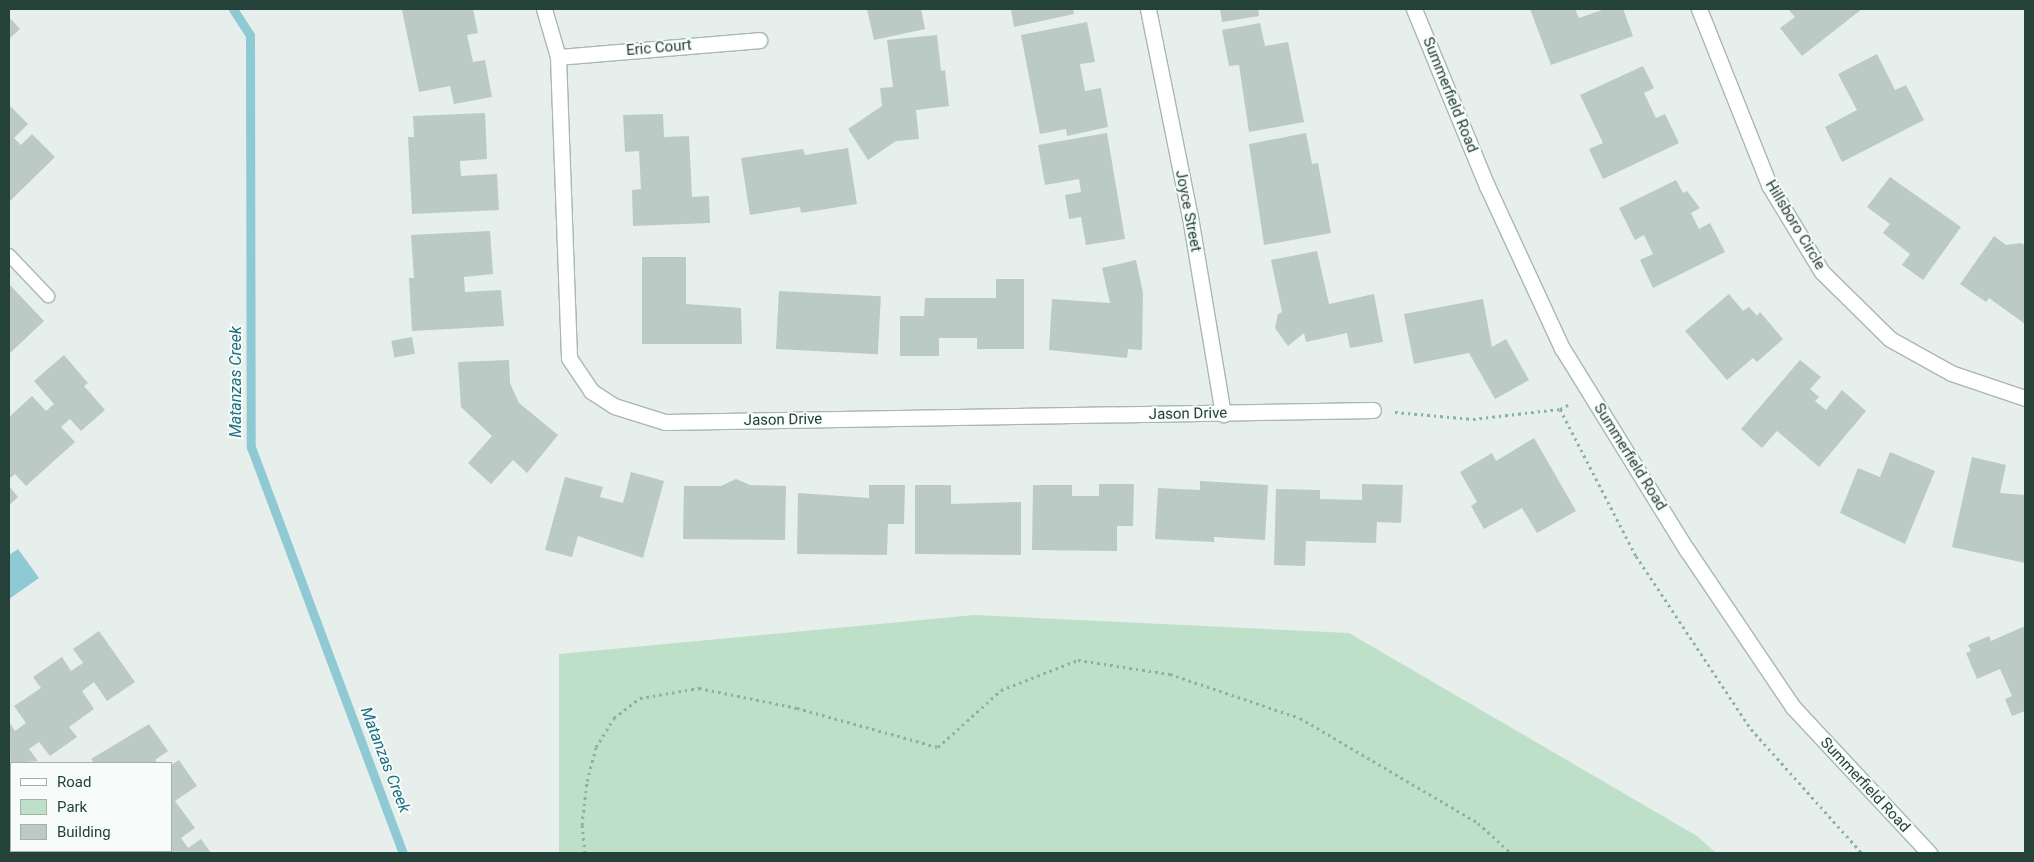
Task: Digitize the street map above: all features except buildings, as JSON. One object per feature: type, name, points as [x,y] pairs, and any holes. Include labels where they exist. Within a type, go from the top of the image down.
[{"type":"street","name":"Jason Drive","points":[[544,9],[558,57],[569,358],[592,392],[614,406],[665,422],[1373,410]]},
{"type":"street","name":"Joyce Street","points":[[1148,9],[1190,217],[1223,414]]},
{"type":"street","name":"Summerfield Road","points":[[1414,9],[1487,186],[1562,348],[1590,394],[1687,550],[1793,707],[1929,853]]},
{"type":"street","name":"Hillsboro Circle","points":[[1699,9],[1769,186],[1822,272],[1890,339],[1951,373],[2025,398]]},
{"type":"street","name":"Eric Court","points":[[558,57],[759,40]]},
{"type":"lane","points":[[9,255],[48,296]]},
{"type":"path","points":[[1373,410],[1473,419],[1560,409],[1590,394]]},
{"type":"path","points":[[1560,409],[1636,556],[1751,729],[1862,853]]},
{"type":"path","points":[[585,853],[582,825],[587,781],[596,747],[614,718],[640,698],[699,688],[796,708],[938,747],[1001,690],[1078,660],[1170,674],[1300,718],[1478,823],[1511,853]]},
{"type":"green space","points":[[974,615],[1349,633],[1697,836],[1716,853],[559,853],[559,654]]},
{"type":"water","points":[[18,549],[39,578],[9,599],[9,555]]},
{"type":"waterway","name":"Matanzas Creek","points":[[233,9],[250,35],[251,447],[403,853]]}]
